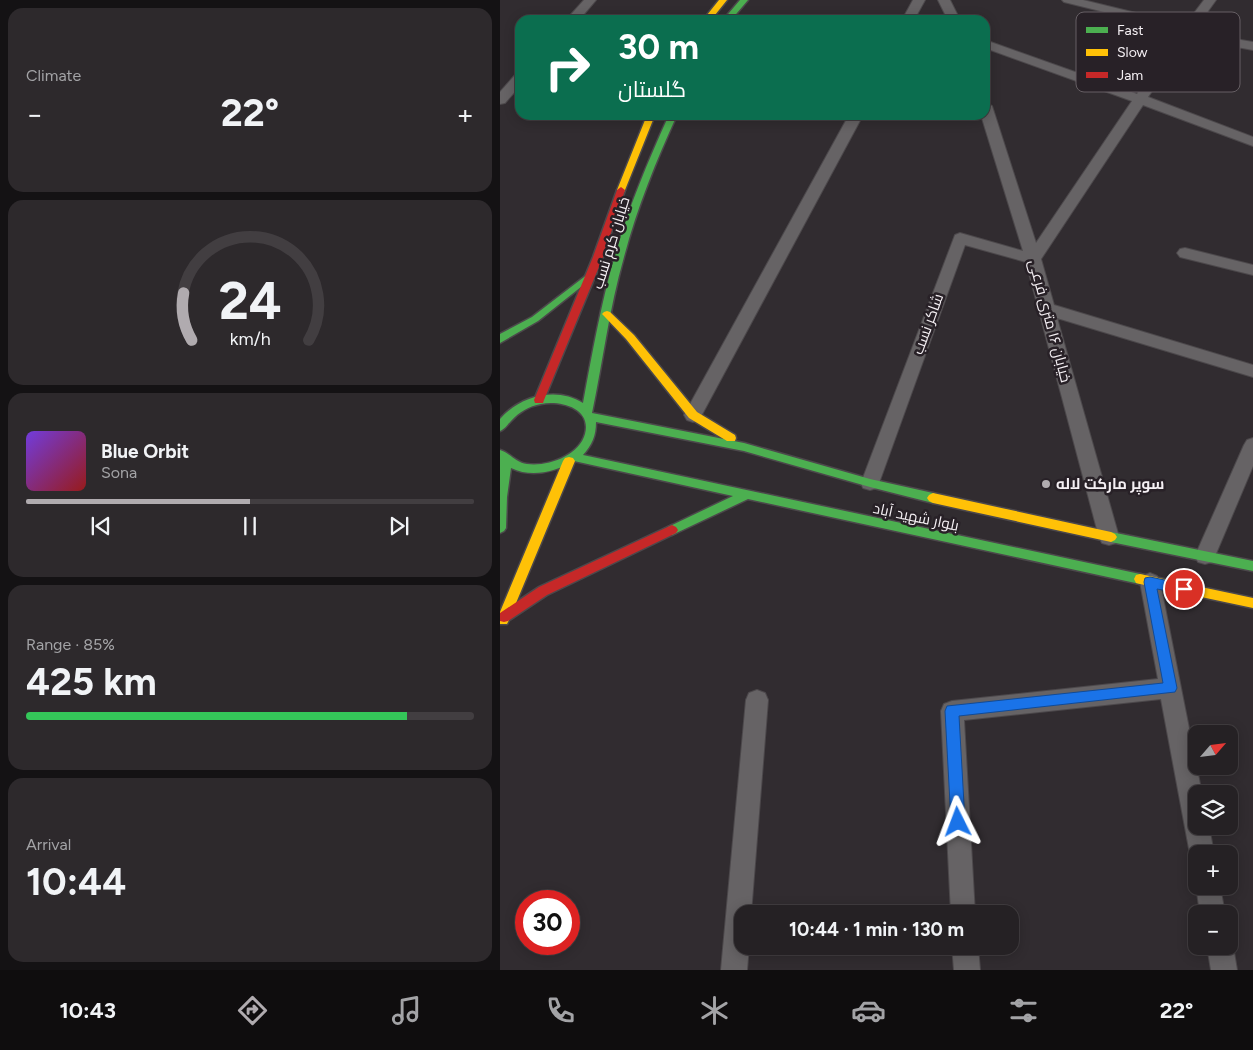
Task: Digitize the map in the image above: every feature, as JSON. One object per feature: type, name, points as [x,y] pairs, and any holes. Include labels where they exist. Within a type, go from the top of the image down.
[{"type":"main road","points":[[711,15],[723,0]]},
{"type":"main road","points":[[731,15],[744,0]]},
{"type":"main road","name":"خیابان کرم نسب","points":[[539,400],[558,366],[630,165],[649,120]]},
{"type":"main road","name":"خیابان کرم نسب","points":[[502,622],[571,459],[584,448],[590,438],[592,427],[589,415],[591,368],[607,314],[619,257],[651,166],[671,120]]},
{"type":"main road","points":[[500,339],[515,333],[555,305],[591,275]]},
{"type":"main road","points":[[607,314],[630,337],[693,415],[744,446]]},
{"type":"main road","points":[[500,427],[510,414],[524,405],[553,398],[567,400],[579,405],[589,415]]},
{"type":"main road","points":[[508,402],[524,405]]},
{"type":"main road","name":"بلوار شهید آباد","points":[[589,415],[744,446],[870,483],[1109,537],[1253,566]]},
{"type":"main road","points":[[503,458],[518,468],[535,470],[552,468],[571,459]]},
{"type":"main road","points":[[500,528],[503,458]]},
{"type":"main road","name":"بلوار شهید آباد","points":[[571,459],[1253,603]]},
{"type":"main road","points":[[502,622],[543,592],[746,495]]},
{"type":"street","points":[[576,15],[590,0]]},
{"type":"street","points":[[911,15],[919,0]]},
{"type":"street","points":[[944,0],[952,15]]},
{"type":"street","points":[[1068,0],[1114,12]]},
{"type":"street","points":[[1201,12],[1210,0]]},
{"type":"street","points":[[1240,43],[1253,46]]},
{"type":"street","points":[[990,46],[1076,76]]},
{"type":"street","points":[[500,100],[513,86]]},
{"type":"street","points":[[1120,92],[1253,142]]},
{"type":"street","points":[[1033,259],[1145,92]]},
{"type":"street","points":[[693,415],[853,120]]},
{"type":"street","name":"خیابان ۱۶ متری فرعی","points":[[989,120],[1033,259],[1109,537]]},
{"type":"street","name":"شاکر نسب","points":[[870,483],[960,238],[1033,259]]},
{"type":"street","points":[[1185,253],[1253,270]]},
{"type":"street","points":[[1047,309],[1253,371]]},
{"type":"street","points":[[1205,556],[1253,445]]},
{"type":"street","points":[[1150,582],[1188,785]]},
{"type":"street","points":[[963,905],[952,711],[1170,688]]},
{"type":"street","points":[[734,970],[757,700]]},
{"type":"street","points":[[966,955],[967,970]]},
{"type":"street","points":[[1222,955],[1224,970]]},
{"type":"traffic: fast","points":[[731,15],[744,0]]},
{"type":"traffic: fast","points":[[587,413],[597,354],[619,257],[643,185],[671,120]]},
{"type":"traffic: fast","points":[[500,339],[535,319],[588,277]]},
{"type":"traffic: fast","points":[[500,427],[510,415],[522,406],[538,400],[556,398],[573,402],[586,413],[591,423],[591,433],[587,443],[580,451],[571,458],[550,467],[530,469],[517,466],[500,454]]},
{"type":"traffic: fast","points":[[590,417],[744,447],[870,483],[933,498]]},
{"type":"traffic: fast","points":[[574,457],[1140,579]]},
{"type":"traffic: fast","points":[[500,528],[501,497],[506,461]]},
{"type":"traffic: fast","points":[[672,530],[746,495]]},
{"type":"traffic: fast","points":[[1111,537],[1253,566]]},
{"type":"traffic: slow","points":[[711,15],[723,0]]},
{"type":"traffic: slow","points":[[621,190],[649,120]]},
{"type":"traffic: slow","points":[[607,314],[630,337],[693,415],[731,438]]},
{"type":"traffic: slow","points":[[503,620],[569,461]]},
{"type":"traffic: slow","points":[[933,498],[1111,537]]},
{"type":"traffic: slow","points":[[1140,579],[1253,603]]},
{"type":"traffic: jam","points":[[539,400],[598,257],[621,190]]},
{"type":"traffic: jam","points":[[504,617],[543,591],[672,530]]},
{"type":"place","name":"سوپر مارکت لاله","points":[[1046,484]]},
{"type":"route","points":[[958,822],[952,711],[1170,688],[1150,582],[1184,589]]}]
